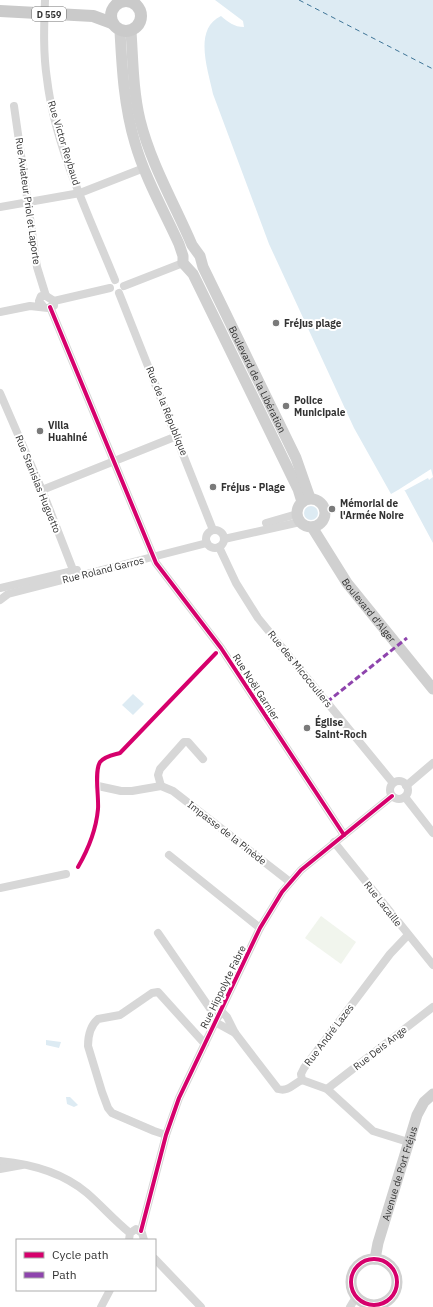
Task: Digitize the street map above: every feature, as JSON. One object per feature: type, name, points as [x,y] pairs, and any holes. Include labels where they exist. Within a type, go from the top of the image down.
[{"type":"main road","points":[[121,28],[139,25],[141,19],[139,8],[133,1],[118,4],[110,15],[121,28],[146,141],[162,182],[196,251],[200,256],[201,262],[196,268],[185,263],[188,251],[196,251]]},
{"type":"main road","name":"D 559","points":[[93,16],[118,4]]},
{"type":"main road","name":"D 559","points":[[2,12],[93,16],[121,28]]},
{"type":"main road","name":"Boulevard de la Libération","points":[[121,28],[126,105],[134,138],[144,168],[185,263],[193,274],[298,490],[306,500]]},
{"type":"main road","name":"Boulevard de la Libération","points":[[201,262],[296,458],[306,500]]},
{"type":"main road","points":[[306,500],[321,503],[325,514],[320,523],[312,527],[306,526],[298,518],[298,507],[306,500]]},
{"type":"main road","name":"Boulevard d'Alger","points":[[312,527],[347,583],[433,690]]},
{"type":"main road","name":"Avenue de Port Fréjus","points":[[375,1259],[378,1243],[408,1142],[421,1106],[433,1094]]},
{"type":"main road","points":[[375,1259],[384,1261],[391,1267],[396,1275],[397,1284],[392,1304],[375,1306],[362,1302],[353,1302],[350,1280],[353,1272],[362,1262],[375,1259]]},
{"type":"street","name":"Rue Victor Reybaud","points":[[45,0],[45,60],[50,100],[62,144],[115,280]]},
{"type":"street","name":"Rue Aviateur Priol et Laporte","points":[[14,106],[37,267],[46,302],[151,555]]},
{"type":"street","points":[[0,207],[80,193],[144,168]]},
{"type":"street","points":[[110,288],[115,293],[185,263]]},
{"type":"street","points":[[110,288],[111,282],[121,280],[122,289]]},
{"type":"street","points":[[0,312],[110,288]]},
{"type":"street","name":"Rue de la République","points":[[122,289],[213,530]]},
{"type":"street","name":"Rue Stanislas Huguetto","points":[[0,393],[42,490],[74,574]]},
{"type":"street","points":[[42,490],[177,436]]},
{"type":"street","points":[[223,536],[223,544],[219,547],[212,547],[207,541],[209,533],[213,530],[223,536],[298,518]]},
{"type":"street","name":"Rue Roland Garros","points":[[0,600],[8,594],[74,574],[207,541]]},
{"type":"street","name":"Rue des Micocouliers","points":[[219,547],[236,583],[258,618],[393,783]]},
{"type":"street","name":"Rue Noël Garnier","points":[[151,555],[160,571],[221,648],[344,835]]},
{"type":"street","name":"Rue Roland Garros","points":[[0,588],[74,574]]},
{"type":"street","points":[[98,786],[121,791],[132,791],[161,786],[158,775],[160,769],[184,742],[188,742],[203,759]]},
{"type":"street","points":[[406,786],[433,764]]},
{"type":"street","points":[[400,781],[406,786],[408,790],[405,797],[399,799],[392,796],[390,791],[393,783],[400,781]]},
{"type":"street","name":"Impasse de la Pinède","points":[[161,786],[173,791],[290,882]]},
{"type":"street","name":"Rue Hippolyte Fabre","points":[[141,1231],[166,1134],[179,1098],[260,928],[290,882],[311,861],[392,796]]},
{"type":"street","points":[[405,797],[433,833]]},
{"type":"street","name":"Rue Lacaille","points":[[334,842],[433,965]]},
{"type":"street","points":[[169,855],[260,928]]},
{"type":"street","points":[[0,888],[66,874]]},
{"type":"street","points":[[158,933],[211,1010],[218,1017]]},
{"type":"street","name":"Rue André Lazes","points":[[218,1017],[235,1033],[278,1089],[284,1090],[290,1088],[302,1080],[301,1074],[304,1068],[390,954],[408,935]]},
{"type":"street","points":[[166,1134],[117,1116],[108,1108],[88,1046],[88,1037],[91,1028],[98,1019],[120,1015],[152,993],[158,992],[205,1044]]},
{"type":"street","name":"Rue Deis Ange","points":[[327,1089],[433,1007]]},
{"type":"street","name":"Rue André Lazes","points":[[218,1017],[227,1017],[235,1033]]},
{"type":"street","points":[[302,1080],[327,1089],[373,1130],[408,1142]]},
{"type":"street","points":[[0,1155],[10,1161],[55,1172],[72,1182],[129,1237],[134,1230],[141,1231],[144,1239]]},
{"type":"street","points":[[0,1161],[10,1161]]},
{"type":"street","points":[[0,1169],[23,1165]]},
{"type":"street","points":[[156,1260],[201,1307]]},
{"type":"street","points":[[101,1307],[109,1291]]},
{"type":"shaded area","points":[[215,0],[433,0],[433,543],[405,491],[398,490],[391,494],[354,428],[269,244],[213,94],[206,62],[205,40],[207,30],[212,22],[221,16],[234,25],[244,27],[243,21]]},
{"type":"shaded area","points":[[308,506],[314,506],[318,510],[318,516],[314,520],[308,520],[304,516],[304,510]]},
{"type":"shaded area","points":[[133,694],[144,704],[133,715],[122,705]]},
{"type":"shaded area","points":[[321,916],[356,942],[341,964],[305,938]]},
{"type":"shaded area","points":[[46,1040],[61,1042],[59,1048],[46,1045]]},
{"type":"shaded area","points":[[66,1097],[70,1097],[78,1105],[74,1107],[67,1104]]},
{"type":"pier","points":[[431,469],[433,477],[429,480],[428,478],[402,492],[399,492],[398,490]]},
{"type":"ferry route","points":[[299,0],[433,69]]},
{"type":"marked path","points":[[327,702],[407,638]]},
{"type":"cycle path","points":[[50,307],[156,563],[221,648],[344,835]]},
{"type":"cycle path","points":[[78,867],[89,846],[96,825],[98,809],[97,772],[100,762],[107,757],[120,753],[216,653]]},
{"type":"cycle path","points":[[141,1231],[166,1135],[179,1098],[260,928],[282,892],[301,870],[392,796]]},
{"type":"cycle path","points":[[369,1259],[379,1259],[387,1263],[393,1269],[397,1277],[397,1282],[397,1287],[393,1295],[387,1301],[379,1305],[369,1305],[361,1301],[355,1295],[351,1287],[351,1277],[355,1269],[361,1263],[369,1259]]},
{"type":"place","name":"Fréjus plage","points":[[276,323]]},
{"type":"place","name":"Police Municipale","points":[[286,406]]},
{"type":"place","name":"Villa Huahiné","points":[[40,431]]},
{"type":"place","name":"Fréjus - Plage","points":[[213,487]]},
{"type":"place","name":"Mémorial de l'Armée Noire","points":[[332,509]]},
{"type":"place","name":"Église Saint-Roch","points":[[307,728]]}]
